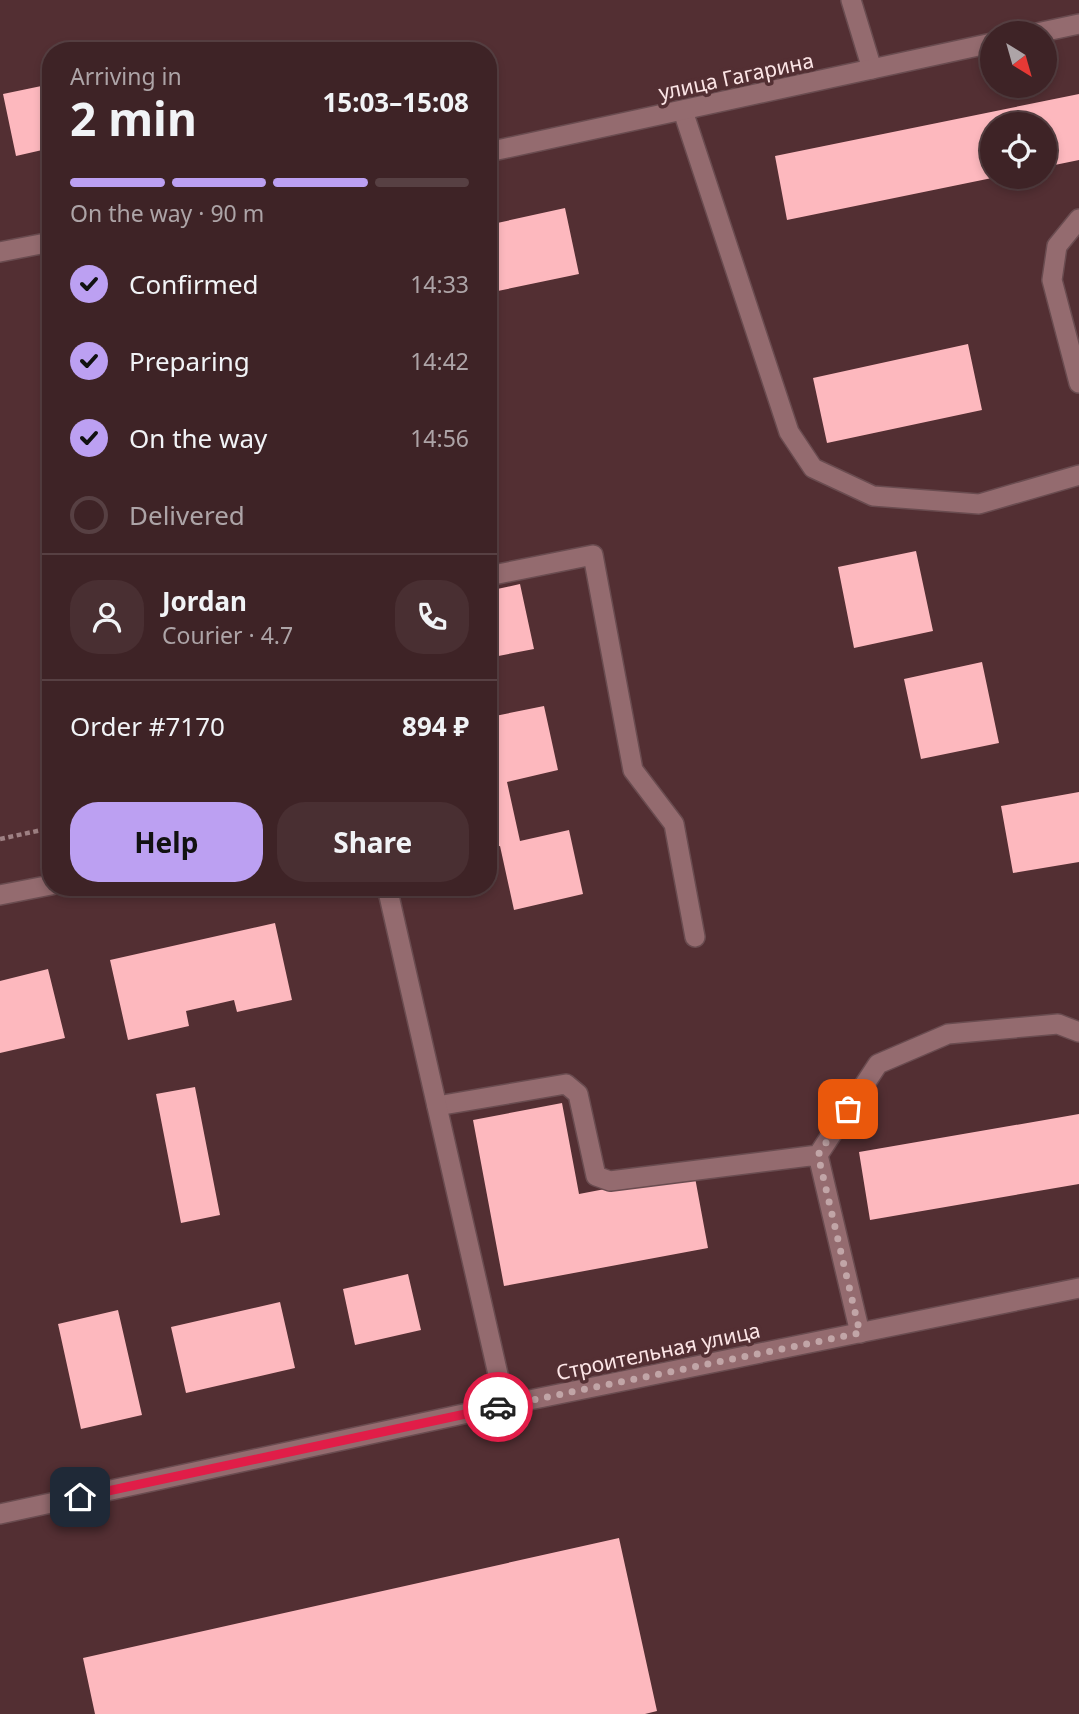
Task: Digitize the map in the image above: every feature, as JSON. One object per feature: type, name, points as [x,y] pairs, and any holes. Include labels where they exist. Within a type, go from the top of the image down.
[{"type":"street","points":[[851,0],[872,69]]},
{"type":"street","points":[[1057,29],[1079,24]]},
{"type":"street","name":"улица Гагарина","points":[[497,150],[980,46]]},
{"type":"street","points":[[683,111],[789,432],[813,468],[873,496],[979,504],[1079,475]]},
{"type":"street","points":[[1079,219],[1057,246],[1052,280],[1079,383]]},
{"type":"street","points":[[0,252],[42,244]]},
{"type":"street","points":[[497,574],[593,555],[634,770],[674,824],[695,937]]},
{"type":"street","points":[[0,895],[42,887]]},
{"type":"street","points":[[389,896],[505,1405]]},
{"type":"street","points":[[860,1333],[818,1155],[878,1064],[948,1034],[1058,1024],[1079,1032]]},
{"type":"street","points":[[437,1106],[566,1084],[578,1094],[596,1176],[610,1181],[818,1155]]},
{"type":"street","name":"Строительная улица","points":[[0,1514],[505,1405],[1079,1288]]},
{"type":"path","points":[[0,839],[42,830]]},
{"type":"building","points":[[42,86],[42,150],[16,156],[3,94]]},
{"type":"building","points":[[1079,94],[1079,160],[1057,165],[1057,112],[991,112]]},
{"type":"building","points":[[980,114],[980,180],[787,220],[775,156]]},
{"type":"building","points":[[565,208],[579,274],[497,291],[497,223]]},
{"type":"building","points":[[968,344],[982,410],[827,443],[813,378]]},
{"type":"building","points":[[916,551],[933,631],[854,648],[838,567]]},
{"type":"building","points":[[520,584],[534,649],[497,656],[497,589]]},
{"type":"building","points":[[982,662],[999,743],[921,759],[904,679]]},
{"type":"building","points":[[544,706],[558,770],[507,782],[520,841],[569,830],[583,894],[514,910],[500,846],[497,846],[497,716]]},
{"type":"building","points":[[1079,792],[1079,862],[1013,873],[1001,806]]},
{"type":"building","points":[[275,923],[292,1000],[237,1012],[234,1000],[186,1011],[189,1026],[128,1040],[110,960]]},
{"type":"building","points":[[48,969],[65,1038],[0,1053],[0,981]]},
{"type":"building","points":[[195,1087],[220,1215],[181,1223],[156,1094]]},
{"type":"building","points":[[562,1103],[579,1194],[694,1172],[708,1248],[504,1286],[473,1120]]},
{"type":"building","points":[[1079,1114],[1079,1184],[870,1220],[859,1152]]},
{"type":"building","points":[[408,1274],[421,1330],[355,1345],[343,1289]]},
{"type":"building","points":[[280,1302],[295,1368],[186,1393],[171,1327]]},
{"type":"building","points":[[118,1310],[142,1415],[81,1429],[58,1324]]},
{"type":"building","points":[[619,1538],[657,1711],[645,1714],[95,1714],[83,1658]]},
{"type":"way so far","points":[[498,1407],[860,1333],[818,1155],[848,1109]]},
{"type":"route","points":[[80,1497],[498,1407]]}]
